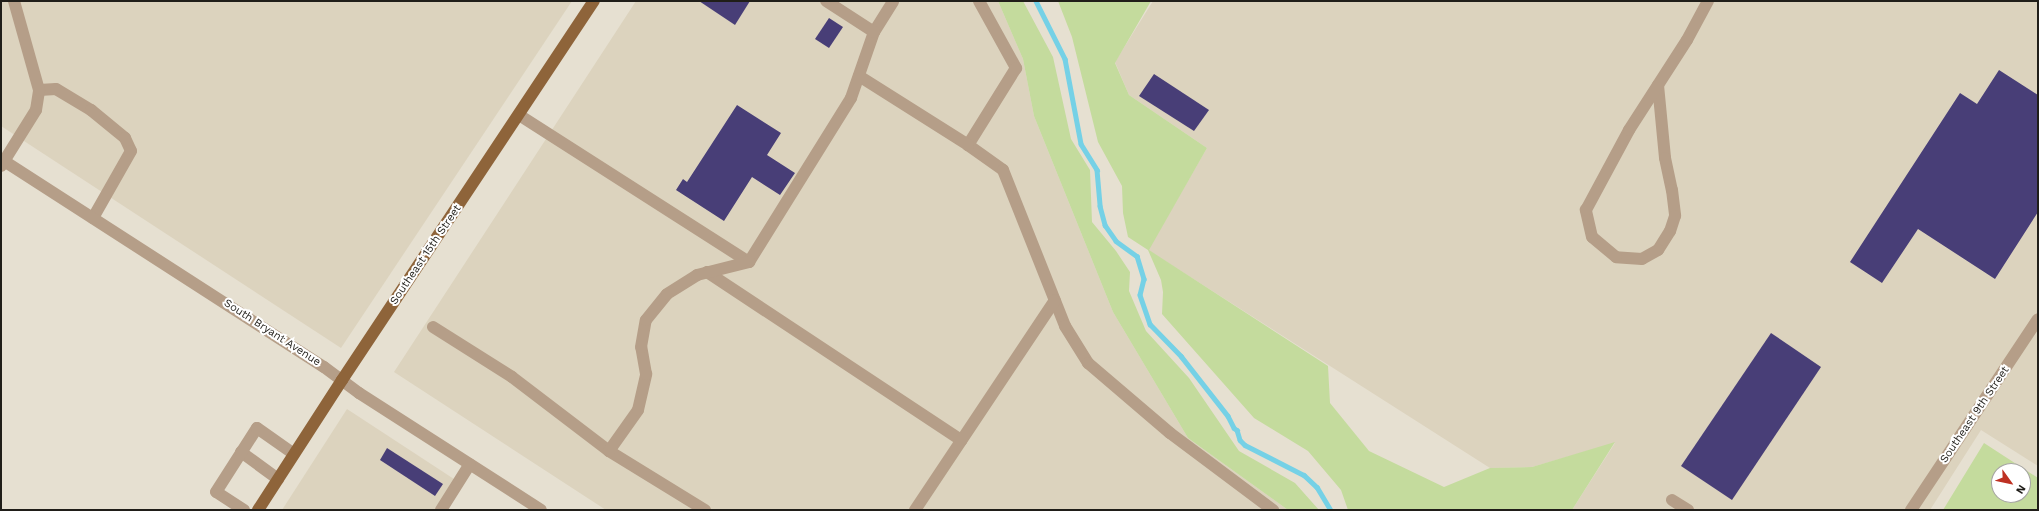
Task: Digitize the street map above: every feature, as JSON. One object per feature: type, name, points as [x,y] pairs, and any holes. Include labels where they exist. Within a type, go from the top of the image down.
[{"type":"main road","name":"Southeast 15th Street","points":[[260,509],[342,380],[519,116],[594,1]]},
{"type":"street","points":[[2,162],[36,110],[39,90],[14,1]]},
{"type":"street","points":[[826,1],[874,32]]},
{"type":"street","points":[[610,451],[638,410],[646,374],[641,346],[646,320],[667,294],[697,275],[749,262],[851,98],[874,32],[893,1]]},
{"type":"street","points":[[968,145],[1016,68],[979,1]]},
{"type":"street","points":[[1658,85],[1665,158],[1672,190],[1675,216],[1670,231],[1658,250],[1642,259],[1616,257],[1592,237],[1586,210],[1629,130],[1658,85],[1708,1]]},
{"type":"street","points":[[859,76],[968,145],[1003,170],[1065,326],[1088,363],[1170,433],[1273,510]]},
{"type":"street","points":[[39,90],[56,89],[92,110],[125,138],[131,151],[93,218]]},
{"type":"street","points":[[519,116],[749,262]]},
{"type":"street","name":"South Bryant Avenue","points":[[2,162],[93,218],[541,510]]},
{"type":"street","points":[[707,272],[961,440]]},
{"type":"street","points":[[915,510],[1055,300]]},
{"type":"street","name":"Southeast 9th Street","points":[[1911,510],[2038,319]]},
{"type":"street","points":[[433,327],[512,377],[610,451],[705,510]]},
{"type":"street","points":[[244,510],[216,492],[257,428],[294,454]]},
{"type":"street","points":[[242,452],[278,479]]},
{"type":"street","points":[[440,510],[470,464]]},
{"type":"street","points":[[1672,500],[1688,510]]},
{"type":"shaded area","points":[[1,1],[572,1],[341,348],[1,126]]},
{"type":"shaded area","points":[[636,1],[998,1],[1023,59],[1034,116],[1113,312],[1188,438],[1288,510],[606,510],[394,372]]},
{"type":"shaded area","points":[[1153,1],[2038,1],[2038,466],[1981,430],[1930,510],[1572,510],[1615,443],[1532,467],[1490,468],[1148,250],[1207,148],[1129,95],[1115,62]]},
{"type":"shaded area","points":[[347,409],[457,481],[436,510],[282,510]]},
{"type":"green space","points":[[998,1],[1023,1],[1053,57],[1071,139],[1090,170],[1092,222],[1116,251],[1130,272],[1129,291],[1146,331],[1189,378],[1239,451],[1295,483],[1319,510],[1288,510],[1188,438],[1113,312],[1034,116],[1023,59]]},
{"type":"green space","points":[[1058,1],[1151,1],[1115,63],[1129,95],[1207,148],[1149,250],[1328,366],[1330,403],[1369,451],[1444,487],[1490,468],[1532,467],[1615,442],[1572,510],[1348,510],[1341,490],[1308,451],[1254,418],[1162,314],[1163,292],[1161,280],[1148,250],[1128,237],[1123,213],[1122,186],[1098,142],[1072,37]]},
{"type":"green space","points":[[1984,443],[2015,463],[1991,463],[1991,503],[2031,503],[2031,473],[2038,478],[2038,510],[1943,510]]},
{"type":"building","points":[[699,1],[750,1],[735,25]]},
{"type":"building","points":[[829,18],[843,27],[829,48],[815,39]]},
{"type":"building","points":[[1999,70],[2038,95],[2038,212],[1995,279],[1918,229],[1882,283],[1850,262],[1960,93],[1977,104]]},
{"type":"building","points":[[1154,74],[1209,110],[1194,131],[1139,96]]},
{"type":"building","points":[[737,105],[781,133],[767,155],[795,173],[780,195],[752,177],[724,221],[676,190],[683,179],[687,182]]},
{"type":"building","points":[[1771,333],[1821,367],[1732,500],[1681,466]]},
{"type":"building","points":[[387,448],[443,484],[435,496],[380,460]]},
{"type":"waterway","points":[[1036,1],[1065,59],[1081,144],[1097,170],[1100,206],[1105,225],[1116,241],[1137,256],[1144,279],[1140,295],[1150,324],[1181,356],[1228,416],[1234,428],[1237,430],[1240,440],[1245,445],[1304,475],[1317,487],[1331,510]]}]
